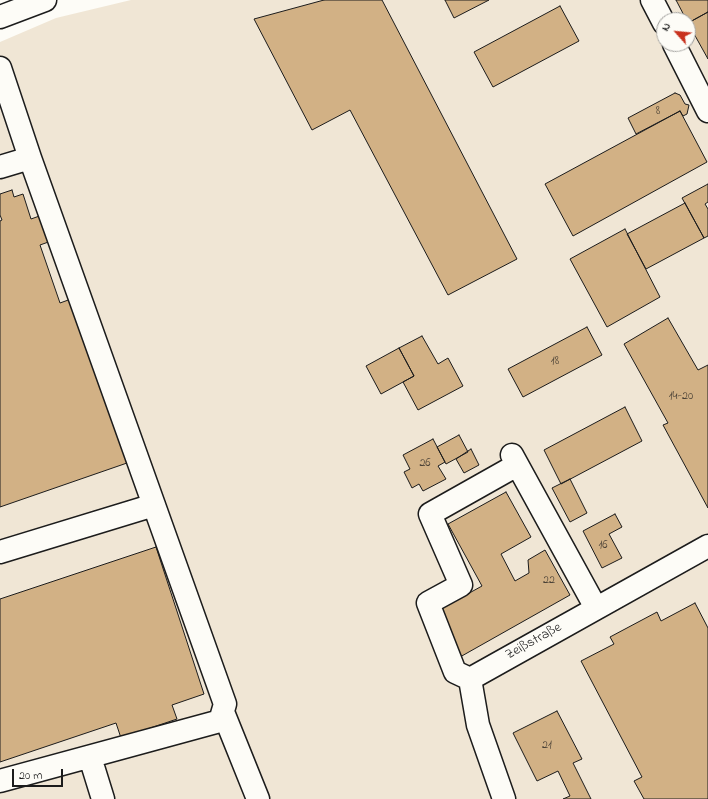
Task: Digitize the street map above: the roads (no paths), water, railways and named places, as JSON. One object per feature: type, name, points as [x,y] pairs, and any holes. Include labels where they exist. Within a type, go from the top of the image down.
[{"type":"street","points":[[0,17],[45,0]]},
{"type":"street","points":[[652,0],[658,12]]},
{"type":"street","points":[[678,52],[708,111]]},
{"type":"street","points":[[0,68],[30,158],[225,704],[220,721],[0,781]]},
{"type":"street","points":[[0,168],[30,158]]},
{"type":"street","points":[[504,799],[478,725],[470,679],[455,672],[428,603],[461,585],[430,514],[515,460],[596,608]]},
{"type":"street","points":[[0,552],[154,506]]},
{"type":"street","name":"Zeißstraße","points":[[470,679],[708,546]]},
{"type":"street","points":[[222,712],[258,799]]},
{"type":"street","points":[[90,757],[103,799]]}]
